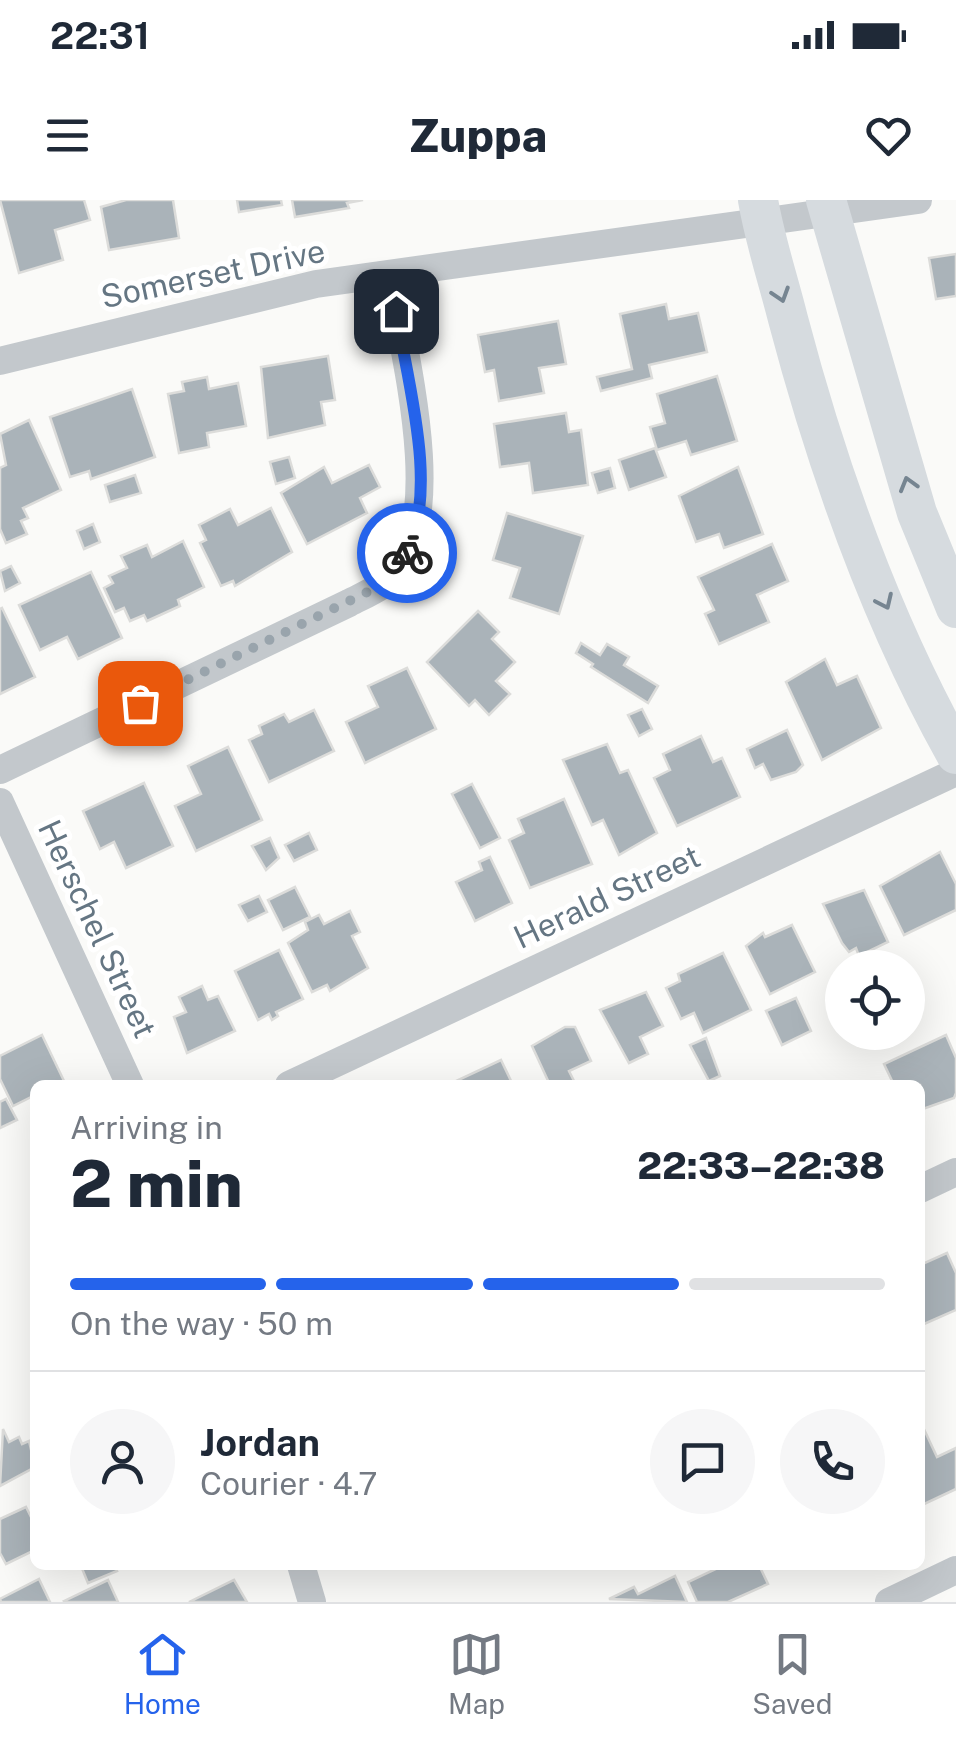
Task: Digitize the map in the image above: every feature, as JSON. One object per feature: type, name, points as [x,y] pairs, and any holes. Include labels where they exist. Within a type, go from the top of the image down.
[{"type":"street","name":"Somerset Drive","points":[[0,361],[230,301],[316,284],[391,276],[760,211],[918,200]]},
{"type":"street","points":[[829,208],[916,513],[956,608]]},
{"type":"street","points":[[760,211],[814,416],[856,535],[956,754]]},
{"type":"street","points":[[0,770],[349,603],[386,583],[400,568],[412,544],[421,467],[391,276]]},
{"type":"street","name":"Herald Street","points":[[300,1080],[956,772]]},
{"type":"street","name":"Herschel Street","points":[[0,802],[128,1080]]},
{"type":"street","points":[[925,1187],[956,1172]]},
{"type":"street","points":[[302,1570],[312,1602]]},
{"type":"street","points":[[889,1602],[956,1570]]},
{"type":"building","points":[[0,200],[84,200],[90,220],[55,230],[63,260],[19,273]]},
{"type":"building","points":[[126,200],[173,200],[179,238],[109,250],[101,207]]},
{"type":"building","points":[[237,200],[281,200],[282,205],[239,212]]},
{"type":"building","points":[[292,200],[363,200],[347,203],[349,208],[295,217]]},
{"type":"building","points":[[956,254],[956,296],[936,299],[929,258]]},
{"type":"building","points":[[666,304],[669,319],[698,313],[707,352],[649,365],[652,378],[601,391],[597,377],[632,369],[620,314]]},
{"type":"building","points":[[558,321],[566,364],[539,368],[544,393],[499,401],[494,370],[485,372],[478,335]]},
{"type":"building","points":[[328,356],[335,400],[321,402],[325,425],[268,438],[261,367]]},
{"type":"building","points":[[717,376],[737,441],[691,455],[686,441],[657,450],[650,427],[665,423],[657,394]]},
{"type":"building","points":[[207,377],[209,389],[238,383],[246,426],[207,433],[209,447],[179,453],[168,394],[184,391],[182,382]]},
{"type":"building","points":[[132,389],[155,457],[91,479],[89,471],[70,477],[50,417]]},
{"type":"building","points":[[566,413],[569,432],[581,430],[588,485],[533,493],[529,463],[500,467],[494,424]]},
{"type":"building","points":[[29,420],[61,490],[23,508],[28,518],[21,521],[27,534],[6,543],[0,529],[0,468],[6,465],[0,434]]},
{"type":"building","points":[[655,448],[666,477],[629,490],[619,460]]},
{"type":"building","points":[[289,457],[295,478],[276,484],[270,462]]},
{"type":"building","points":[[369,465],[380,487],[360,498],[367,513],[307,544],[281,493],[324,467],[332,483]]},
{"type":"building","points":[[738,467],[763,534],[724,548],[719,534],[696,542],[679,496]]},
{"type":"building","points":[[610,468],[615,488],[598,493],[592,473]]},
{"type":"building","points":[[135,475],[141,493],[110,502],[105,485]]},
{"type":"building","points":[[271,508],[292,552],[235,586],[233,581],[221,586],[200,543],[206,540],[199,525],[230,509],[238,525]]},
{"type":"building","points":[[507,513],[583,536],[559,614],[510,598],[520,568],[493,560]]},
{"type":"building","points":[[93,524],[100,542],[84,549],[77,531]]},
{"type":"building","points":[[183,541],[204,587],[178,600],[180,606],[147,621],[144,615],[130,621],[124,608],[115,612],[104,588],[113,583],[109,576],[127,568],[121,556],[147,545],[152,557]]},
{"type":"building","points":[[772,544],[788,581],[757,595],[769,622],[719,644],[705,614],[714,610],[698,577]]},
{"type":"building","points":[[11,566],[20,583],[5,591],[0,571]]},
{"type":"building","points":[[91,572],[122,638],[78,659],[67,637],[40,650],[19,605]]},
{"type":"building","points":[[0,609],[35,677],[0,694]]},
{"type":"building","points":[[478,611],[499,632],[492,639],[515,662],[496,681],[510,694],[489,715],[475,700],[469,706],[427,662]]},
{"type":"building","points":[[581,643],[600,655],[607,644],[629,657],[624,665],[658,686],[648,703],[591,667],[593,664],[576,653]]},
{"type":"building","points":[[825,659],[837,685],[857,676],[881,728],[822,760],[786,682]]},
{"type":"building","points":[[407,668],[436,729],[365,763],[346,722],[378,707],[368,686]]},
{"type":"building","points":[[642,709],[652,729],[639,736],[628,715]]},
{"type":"building","points":[[314,710],[334,751],[269,782],[249,740],[262,734],[259,726],[284,714],[289,722]]},
{"type":"building","points":[[787,730],[803,765],[796,772],[771,780],[763,764],[755,768],[747,749]]},
{"type":"building","points":[[701,736],[713,762],[722,758],[740,797],[677,826],[654,778],[670,770],[663,754]]},
{"type":"building","points":[[607,744],[620,773],[628,770],[657,833],[619,855],[603,820],[592,825],[563,760]]},
{"type":"building","points":[[228,747],[262,820],[196,851],[175,806],[201,794],[188,766]]},
{"type":"building","points":[[144,783],[173,846],[126,868],[114,842],[100,849],[83,811]]},
{"type":"building","points":[[472,784],[500,838],[480,848],[452,794]]},
{"type":"building","points":[[564,799],[592,864],[530,888],[509,840],[524,833],[518,819]]},
{"type":"building","points":[[309,833],[317,850],[294,861],[285,845]]},
{"type":"building","points":[[270,838],[279,858],[266,870],[252,846]]},
{"type":"building","points":[[940,852],[956,884],[956,910],[904,935],[880,886]]},
{"type":"building","points":[[490,857],[512,903],[475,921],[456,882],[482,870],[479,862]]},
{"type":"building","points":[[295,887],[310,917],[283,930],[268,900]]},
{"type":"building","points":[[864,890],[888,942],[871,950],[847,950],[823,904]]},
{"type":"building","points":[[259,896],[267,912],[248,921],[239,905]]},
{"type":"building","points":[[350,911],[360,932],[352,936],[368,968],[330,991],[327,985],[312,992],[288,943],[308,930],[305,922],[319,915],[324,924]]},
{"type":"building","points":[[792,925],[815,972],[770,994],[746,946],[763,933],[765,937]]},
{"type":"building","points":[[279,950],[303,999],[276,1012],[278,1016],[272,1020],[269,1014],[258,1020],[235,971]]},
{"type":"building","points":[[723,953],[751,1010],[703,1033],[694,1013],[681,1019],[666,988],[680,981],[678,974]]},
{"type":"building","points":[[202,986],[208,1000],[218,996],[235,1031],[187,1053],[174,1017],[186,1012],[179,997]]},
{"type":"building","points":[[646,992],[663,1026],[640,1037],[648,1054],[629,1063],[600,1010]]},
{"type":"building","points":[[796,998],[811,1031],[782,1045],[766,1011]]},
{"type":"building","points":[[565,1027],[575,1027],[591,1061],[569,1071],[574,1080],[548,1080],[532,1046]]},
{"type":"building","points":[[42,1035],[64,1080],[30,1080],[30,1098],[13,1106],[0,1079],[0,1056]]},
{"type":"building","points":[[946,1035],[956,1058],[954,1098],[925,1108],[925,1080],[892,1080],[884,1064],[914,1050],[925,1050],[925,1045]]},
{"type":"building","points":[[706,1038],[720,1076],[708,1080],[690,1045]]},
{"type":"building","points":[[501,1060],[511,1080],[458,1080]]},
{"type":"building","points":[[6,1099],[17,1120],[0,1128],[0,1102]]},
{"type":"building","points":[[947,1253],[956,1273],[956,1310],[925,1324],[925,1263]]},
{"type":"building","points":[[3,1429],[9,1442],[19,1437],[22,1444],[29,1441],[30,1470],[0,1486]]},
{"type":"building","points":[[925,1431],[937,1457],[956,1448],[956,1489],[925,1504]]},
{"type":"building","points":[[26,1507],[30,1515],[30,1552],[6,1564],[0,1553],[0,1519]]},
{"type":"building","points":[[83,1570],[117,1571],[88,1583]]},
{"type":"building","points":[[713,1570],[761,1570],[768,1584],[728,1602],[697,1602],[688,1582]]},
{"type":"building","points":[[675,1576],[687,1602],[609,1599],[634,1587],[638,1594]]},
{"type":"building","points":[[39,1579],[50,1602],[1,1602],[0,1599]]},
{"type":"building","points":[[108,1580],[118,1602],[64,1601]]},
{"type":"building","points":[[234,1580],[247,1602],[189,1602]]},
{"type":"way so far","points":[[140,703],[386,583],[407,553]]},
{"type":"route","points":[[396,311],[421,467],[418,508],[407,553]]}]
